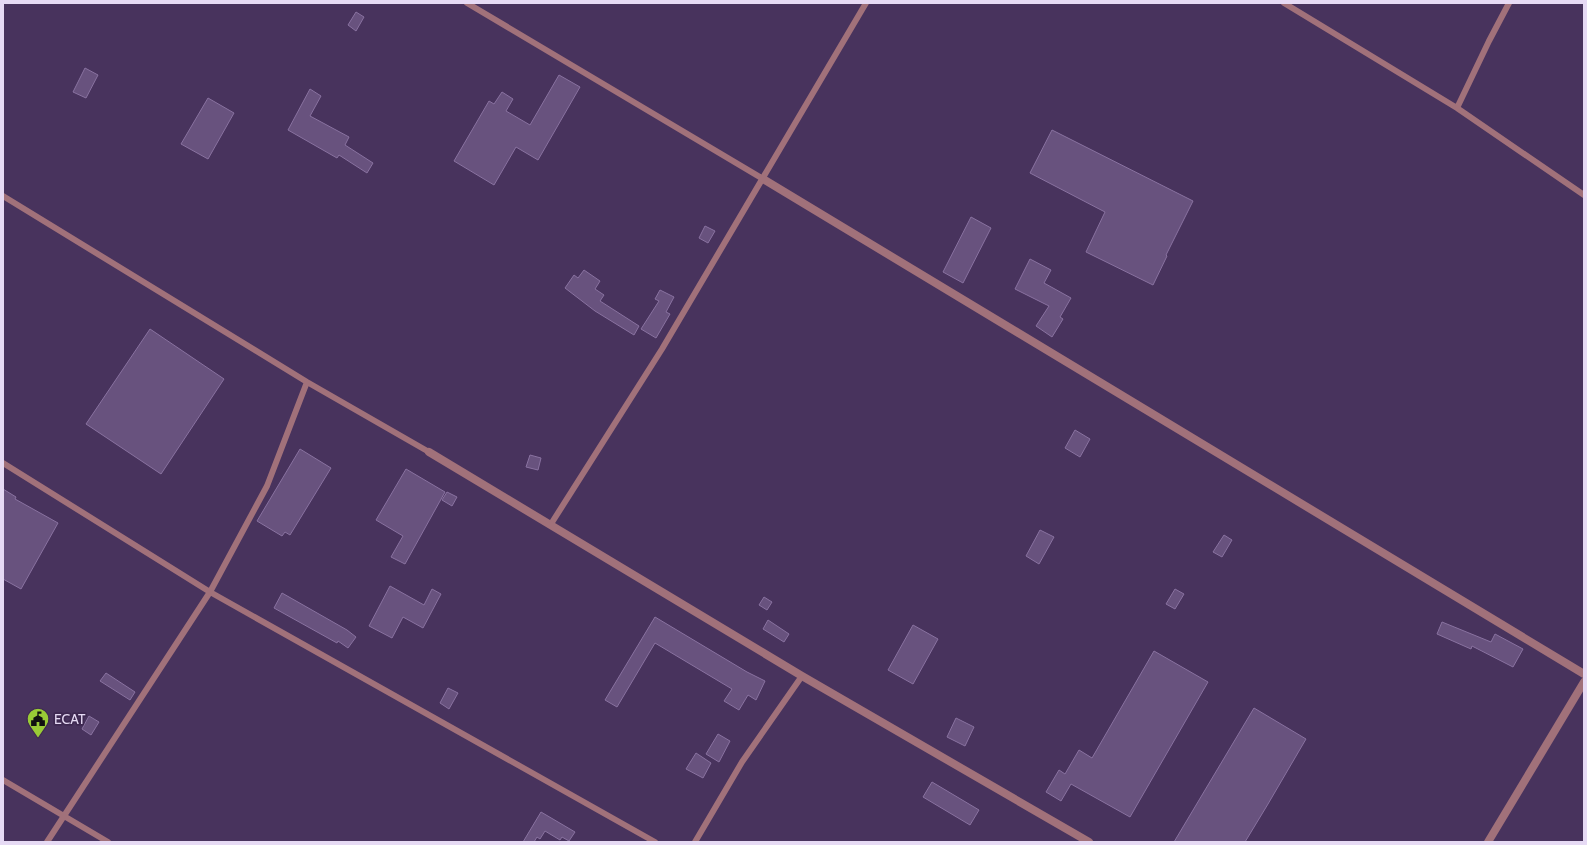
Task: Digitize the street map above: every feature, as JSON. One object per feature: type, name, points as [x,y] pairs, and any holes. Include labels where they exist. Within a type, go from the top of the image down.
[{"type":"street","points":[[763,179],[1584,674]]},
{"type":"street","points":[[429,452],[802,676],[1089,842]]},
{"type":"street","points":[[1488,842],[1584,682]]},
{"type":"lane","points":[[467,3],[763,179]]},
{"type":"lane","points":[[551,524],[662,349],[866,3]]},
{"type":"lane","points":[[1284,3],[1457,108],[1584,195]]},
{"type":"lane","points":[[1457,108],[1509,3]]},
{"type":"lane","points":[[3,196],[307,382],[429,452]]},
{"type":"lane","points":[[47,842],[210,592],[267,486],[307,382]]},
{"type":"lane","points":[[3,463],[210,592],[655,842]]},
{"type":"lane","points":[[695,842],[742,762],[802,676]]},
{"type":"lane","points":[[3,780],[108,842]]},
{"type":"building","points":[[356,12],[364,17],[356,31],[348,25]]},
{"type":"building","points":[[85,68],[98,75],[86,98],[73,92]]},
{"type":"building","points":[[559,75],[580,87],[538,160],[516,147],[494,185],[454,161],[489,101],[494,104],[502,92],[513,99],[506,111],[530,125]]},
{"type":"building","points":[[310,89],[321,96],[310,116],[349,137],[345,145],[373,163],[367,173],[339,155],[337,158],[288,130]]},
{"type":"building","points":[[208,98],[234,113],[208,159],[181,144]]},
{"type":"building","points":[[1052,130],[1193,201],[1153,285],[1086,252],[1105,212],[1030,173]]},
{"type":"building","points":[[971,217],[991,228],[963,283],[943,272]]},
{"type":"building","points":[[705,226],[715,231],[708,243],[699,238]]},
{"type":"building","points":[[1030,259],[1051,270],[1044,283],[1071,298],[1060,317],[1063,319],[1052,337],[1036,326],[1049,306],[1015,289]]},
{"type":"building","points":[[584,270],[600,281],[595,289],[604,295],[600,301],[639,326],[634,335],[595,311],[565,288],[574,275],[578,278]]},
{"type":"building","points":[[660,290],[674,297],[666,312],[670,314],[656,338],[641,329],[659,301],[655,299]]},
{"type":"building","points":[[150,329],[224,379],[161,474],[86,424]]},
{"type":"building","points":[[1075,430],[1090,439],[1080,457],[1065,448]]},
{"type":"building","points":[[300,449],[331,468],[290,535],[285,532],[282,536],[257,521]]},
{"type":"building","points":[[530,455],[541,458],[538,470],[526,467]]},
{"type":"building","points":[[406,469],[445,492],[405,564],[391,557],[403,536],[376,520]]},
{"type":"building","points":[[3,489],[16,497],[15,499],[58,523],[21,589],[3,579]]},
{"type":"building","points":[[447,492],[457,497],[452,506],[442,500]]},
{"type":"building","points":[[1040,530],[1054,537],[1039,564],[1026,556]]},
{"type":"building","points":[[1224,535],[1232,540],[1222,557],[1213,552]]},
{"type":"building","points":[[390,586],[424,605],[432,589],[441,594],[423,628],[403,617],[392,638],[369,626]]},
{"type":"building","points":[[1175,589],[1184,594],[1175,609],[1166,604]]},
{"type":"building","points":[[282,593],[347,630],[356,637],[348,648],[338,641],[337,643],[274,608]]},
{"type":"building","points":[[764,597],[772,602],[767,610],[759,605]]},
{"type":"building","points":[[655,617],[747,672],[765,681],[756,700],[748,695],[739,710],[724,701],[732,689],[655,643],[617,707],[605,700]]},
{"type":"building","points":[[768,620],[789,634],[784,642],[763,629]]},
{"type":"building","points":[[1442,622],[1491,642],[1495,634],[1523,649],[1513,667],[1472,646],[1471,649],[1437,634]]},
{"type":"building","points":[[913,625],[938,639],[913,684],[888,670]]},
{"type":"building","points":[[1154,651],[1208,682],[1130,817],[1071,784],[1061,801],[1046,792],[1059,770],[1065,774],[1079,750],[1092,758]]},
{"type":"building","points":[[106,673],[135,692],[130,700],[100,681]]},
{"type":"building","points":[[448,688],[458,693],[449,709],[440,703]]},
{"type":"building","points":[[1254,708],[1306,739],[1268,804],[1245,842],[1174,842]]},
{"type":"building","points":[[89,716],[99,722],[91,735],[82,729]]},
{"type":"building","points":[[956,718],[974,727],[965,746],[947,737]]},
{"type":"building","points":[[718,734],[730,741],[719,762],[706,754]]},
{"type":"building","points":[[696,753],[711,763],[703,778],[686,769]]},
{"type":"building","points":[[932,782],[979,810],[970,825],[923,797]]},
{"type":"building","points":[[541,812],[575,832],[569,841],[562,837],[560,840],[545,831],[540,839],[537,837],[534,842],[523,842]]},
{"type":"place","name":"ECAT","points":[[38,738]]}]
